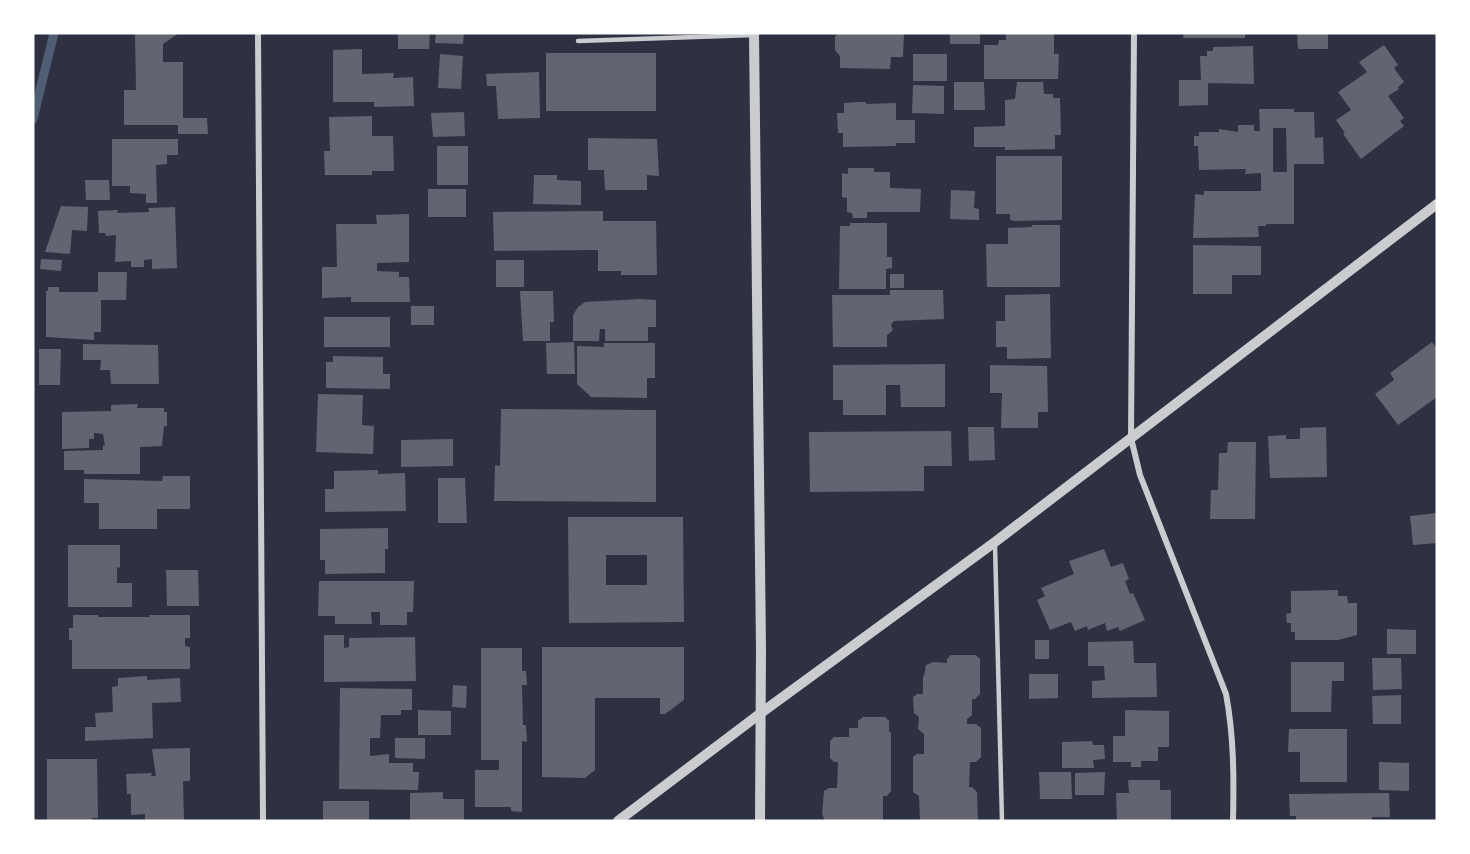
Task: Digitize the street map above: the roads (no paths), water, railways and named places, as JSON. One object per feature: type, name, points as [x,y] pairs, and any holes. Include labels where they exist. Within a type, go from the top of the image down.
[{"type":"street","points":[[258,33],[263,821]]},
{"type":"street","points":[[1134,33],[1131,438],[1140,475],[1226,694],[1234,768],[1233,821]]},
{"type":"street","points":[[754,34],[761,712],[760,821]]},
{"type":"street","points":[[618,821],[761,712],[995,542],[1437,204]]},
{"type":"lane","points":[[578,41],[754,34]]},
{"type":"lane","points":[[995,542],[1002,821]]},
{"type":"waterway","points":[[33,119],[54,33]]}]
